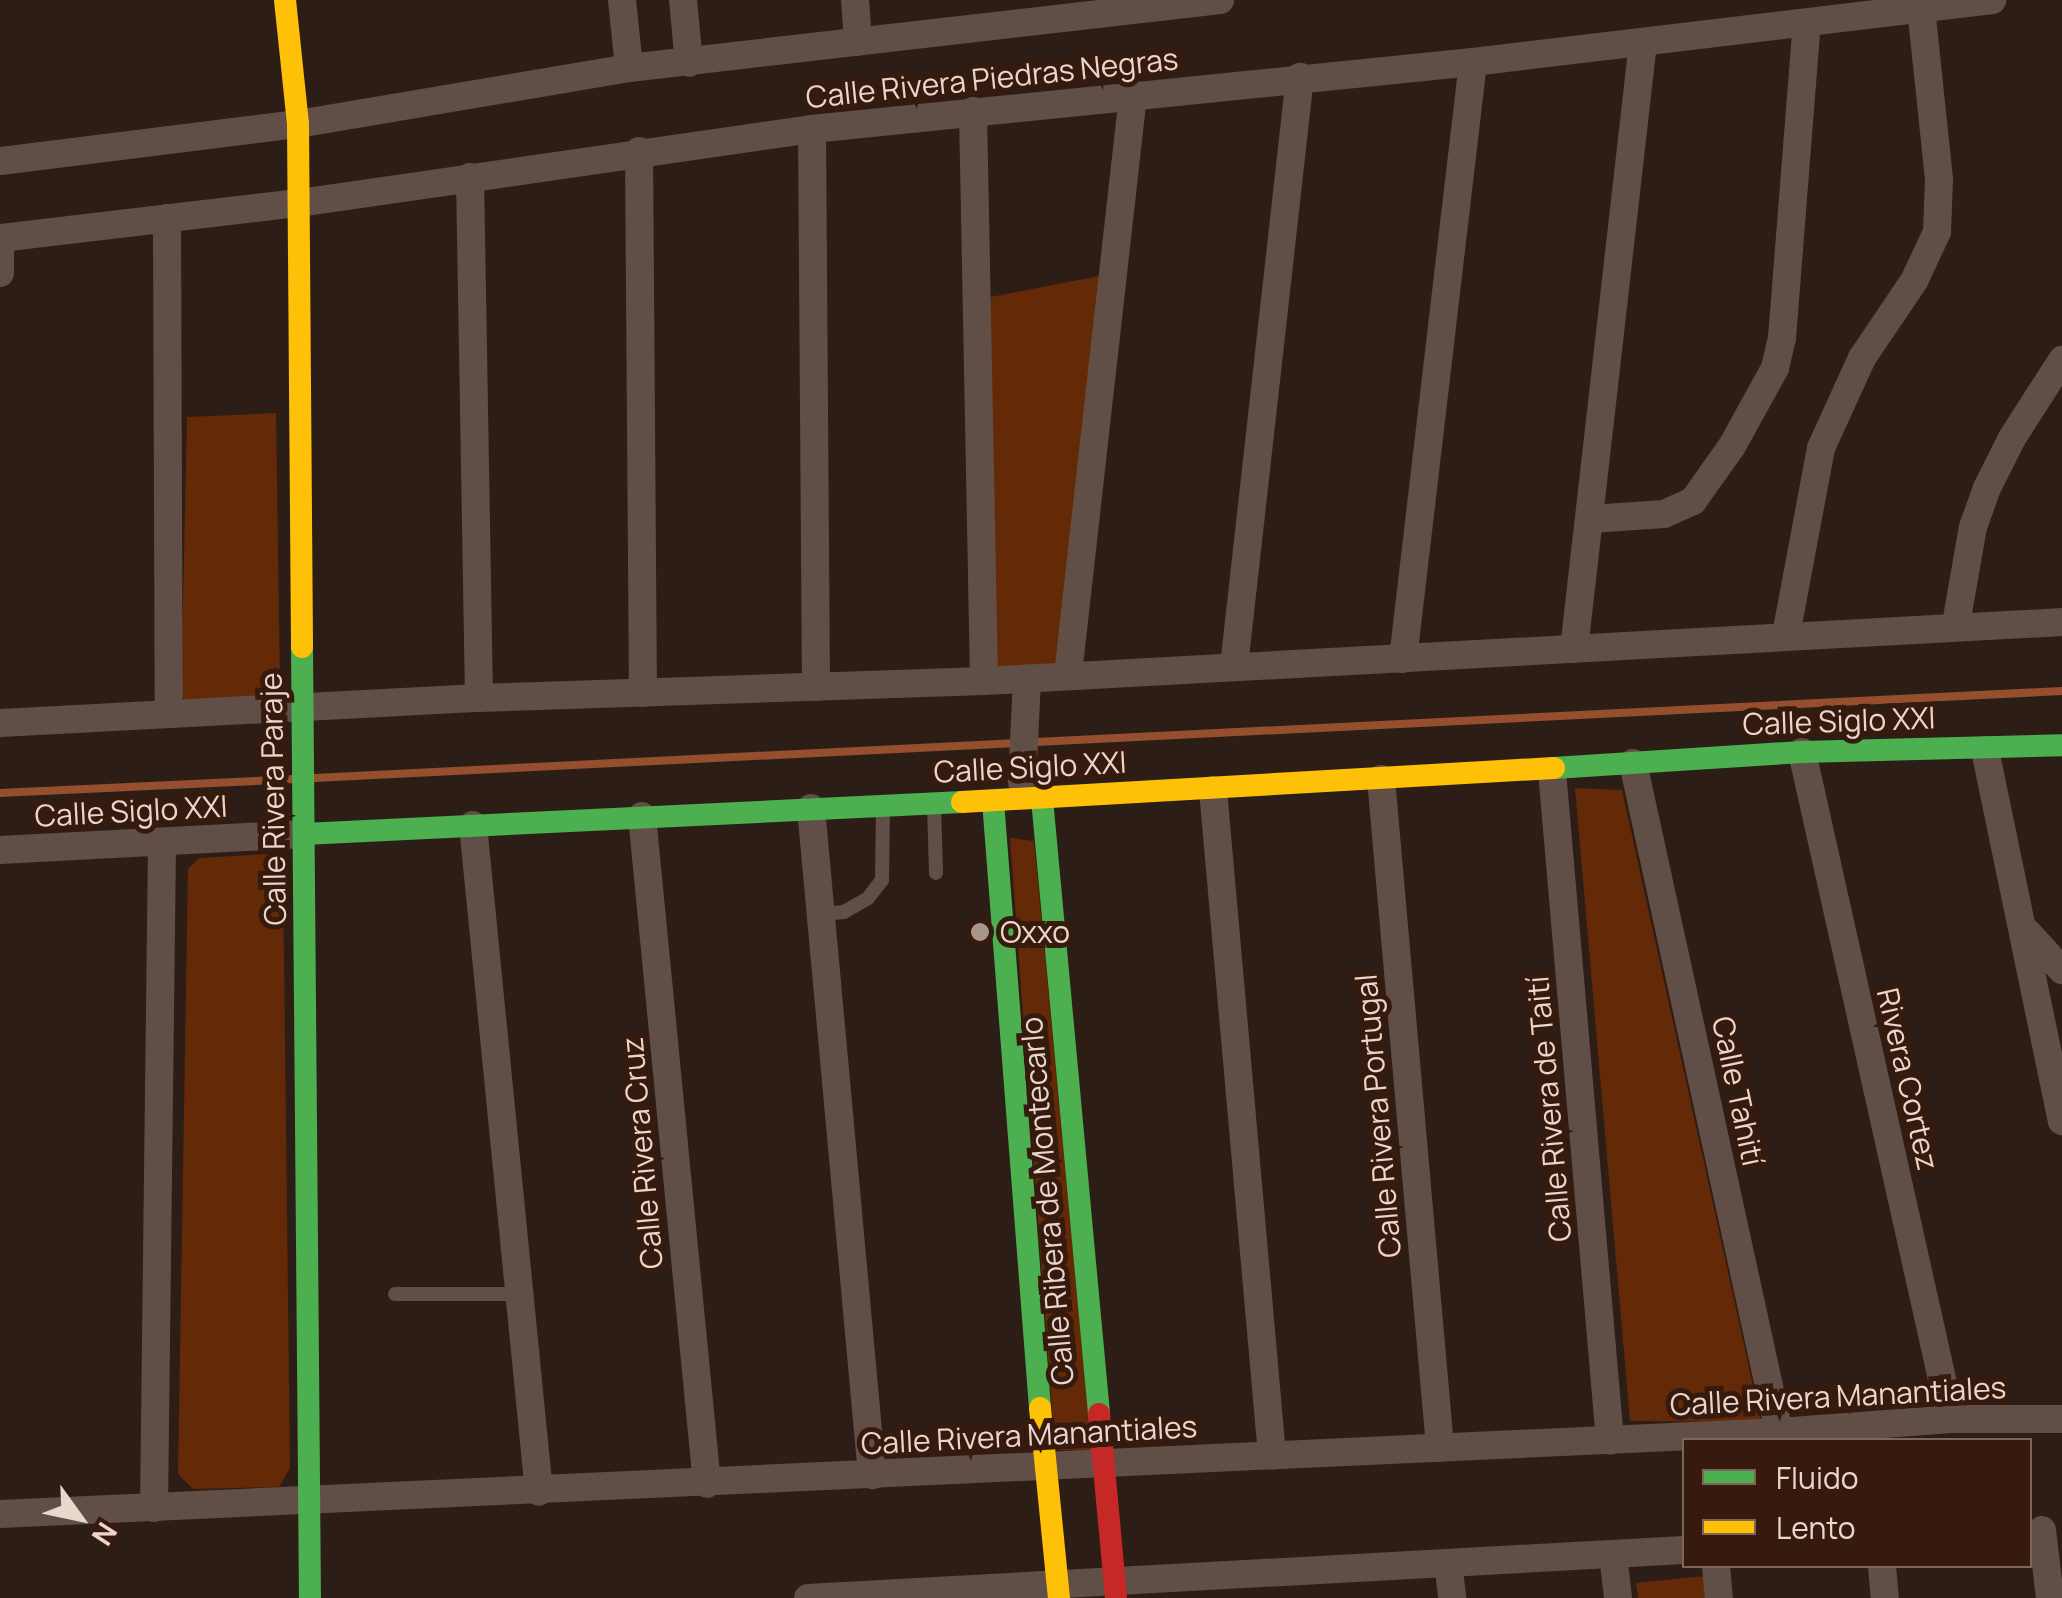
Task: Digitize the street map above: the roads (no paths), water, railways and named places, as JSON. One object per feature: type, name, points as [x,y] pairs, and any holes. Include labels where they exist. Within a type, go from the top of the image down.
[{"type":"street","name":"Calle Rivera Paraje","points":[[285,0],[298,124],[310,1598]]},
{"type":"street","points":[[622,0],[628,68]]},
{"type":"street","points":[[684,0],[689,63]]},
{"type":"street","points":[[855,0],[858,42]]},
{"type":"street","name":"Calle Rivera Piedras Negras","points":[[0,161],[298,124],[628,68],[858,42],[1023,11],[1220,0]]},
{"type":"street","name":"Calle Rivera Piedras Negras","points":[[0,238],[299,203],[812,129],[1473,62],[1992,0]]},
{"type":"street","points":[[1786,635],[1822,448],[1862,358],[1914,281],[1937,232],[1939,179],[1920,9]]},
{"type":"street","points":[[1592,519],[1664,514],[1693,501],[1760,402],[1775,368],[1782,338],[1806,23]]},
{"type":"street","points":[[1574,649],[1592,519],[1643,42]]},
{"type":"street","points":[[1403,659],[1473,62]]},
{"type":"street","points":[[1234,666],[1300,78]]},
{"type":"street","points":[[1068,674],[1133,95]]},
{"type":"street","points":[[973,111],[984,681]]},
{"type":"street","points":[[812,129],[816,688]]},
{"type":"street","points":[[639,151],[643,694]]},
{"type":"street","points":[[470,177],[479,698]]},
{"type":"street","points":[[167,218],[169,713]]},
{"type":"street","points":[[0,238],[0,273]]},
{"type":"street","points":[[1956,624],[1973,527],[1987,488],[2012,438],[2062,360]]},
{"type":"street","points":[[0,723],[479,698],[984,681],[1956,624],[2062,622]]},
{"type":"street","points":[[993,801],[1029,786],[1027,678]]},
{"type":"street","name":"Calle Siglo XXI","points":[[1029,786],[1214,790],[1552,772],[1802,752],[2062,745]]},
{"type":"street","points":[[1985,750],[2026,931],[2062,1121]]},
{"type":"street","name":"Rivera Cortez","points":[[1802,752],[1951,1419]]},
{"type":"street","name":"Calle Tahití","points":[[1633,763],[1778,1432]]},
{"type":"street","name":"Calle Rivera de Taití","points":[[1552,772],[1610,1440]]},
{"type":"street","name":"Calle Rivera Portugal","points":[[1381,779],[1440,1448]]},
{"type":"street","name":"Calle Ribera de Montecarlo","points":[[1029,786],[1115,1589]]},
{"type":"street","points":[[1214,790],[1272,1454]]},
{"type":"street","name":"Calle Siglo XXI","points":[[0,850],[993,801]]},
{"type":"street","name":"Calle Ribera de Montecarlo","points":[[993,801],[1044,1468],[1058,1592]]},
{"type":"street","points":[[811,808],[872,1476]]},
{"type":"street","name":"Calle Rivera Cruz","points":[[642,816],[706,1484]]},
{"type":"street","points":[[474,825],[538,1492]]},
{"type":"street","points":[[154,1508],[162,842]]},
{"type":"street","points":[[2026,931],[2062,970]]},
{"type":"street","name":"Calle Rivera Manantiales","points":[[0,1514],[1044,1468],[1778,1432],[1951,1419],[2062,1419]]},
{"type":"street","points":[[2045,1530],[2050,1598]]},
{"type":"street","points":[[808,1598],[1283,1584],[1448,1564],[1682,1550]]},
{"type":"street","points":[[1613,1554],[1618,1598]]},
{"type":"street","points":[[1448,1564],[1452,1598]]},
{"type":"street","points":[[1716,1568],[1719,1598]]},
{"type":"street","points":[[1882,1568],[1885,1598]]},
{"type":"lane","points":[[934,804],[936,873]]},
{"type":"lane","points":[[820,914],[844,912],[868,898],[882,880],[883,806]]},
{"type":"lane","points":[[395,1294],[519,1294]]},
{"type":"waterway","points":[[314,778],[2062,691]]},
{"type":"waterway","points":[[0,793],[295,779]]},
{"type":"place","name":"Oxxo","points":[[980,932]]}]
